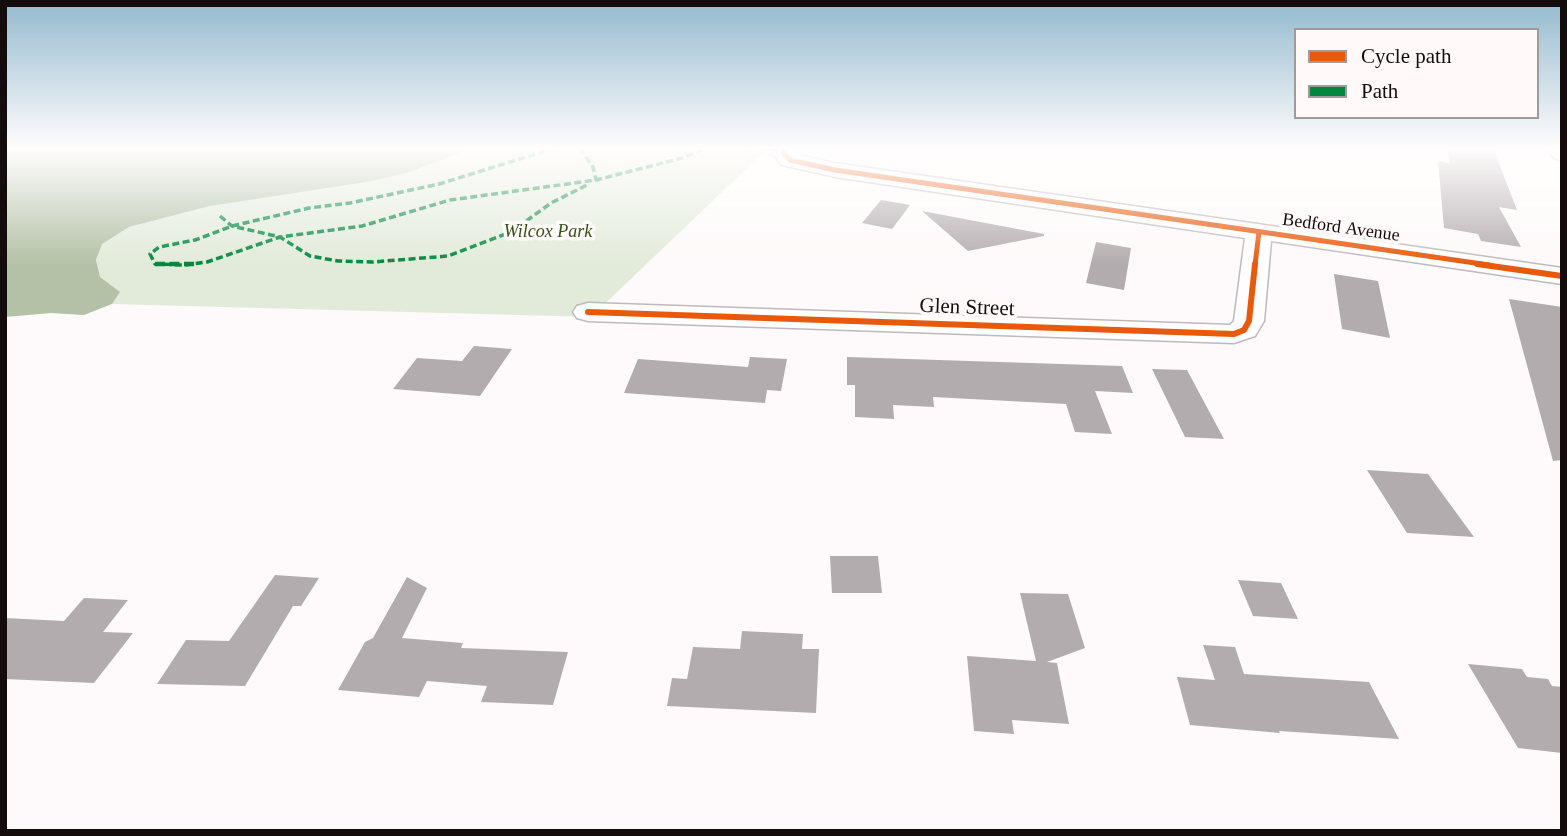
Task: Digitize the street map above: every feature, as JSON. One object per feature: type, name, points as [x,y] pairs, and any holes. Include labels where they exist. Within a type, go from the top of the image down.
[{"type":"street","name":"Bedford Avenue","points":[[951,187],[1562,276]]},
{"type":"street","name":"Glen Street","points":[[588,312],[1234,334],[1244,330],[1250,321],[1259,232]]},
{"type":"green space","name":"Wilcox Park","points":[[319,187],[727,187],[591,317],[112,304],[119,292],[100,277],[96,261],[101,244],[129,227],[210,206]]},
{"type":"shaded area","points":[[5,187],[333,187],[210,206],[129,227],[102,244],[96,260],[100,277],[120,292],[112,304],[84,315],[51,313],[5,317]]},
{"type":"building","points":[[1440,187],[1508,187],[1517,210],[1499,207],[1521,247],[1481,241],[1478,234],[1444,228]]},
{"type":"building","points":[[881,200],[910,205],[892,229],[862,223]]},
{"type":"building","points":[[922,211],[1044,234],[1044,236],[968,251]]},
{"type":"building","points":[[1096,242],[1131,248],[1124,290],[1086,283]]},
{"type":"building","points":[[1334,274],[1378,281],[1390,338],[1342,329]]},
{"type":"building","points":[[1509,299],[1562,307],[1562,460],[1553,461]]},
{"type":"building","points":[[474,346],[512,349],[480,396],[393,389],[417,358],[462,361]]},
{"type":"building","points":[[750,357],[787,359],[781,391],[767,390],[765,403],[624,393],[638,359],[748,367]]},
{"type":"building","points":[[847,357],[1122,366],[1133,393],[1095,391],[1112,434],[1075,432],[1066,404],[933,397],[934,407],[893,405],[894,419],[855,417],[855,385],[847,385]]},
{"type":"building","points":[[1152,369],[1187,370],[1224,439],[1185,437]]},
{"type":"building","points":[[1367,470],[1428,474],[1474,537],[1407,533]]},
{"type":"building","points":[[830,556],[878,556],[882,593],[832,593]]},
{"type":"building","points":[[275,575],[319,578],[301,606],[293,606],[245,686],[157,684],[186,640],[229,641]]},
{"type":"building","points":[[407,577],[427,588],[402,638],[463,643],[461,648],[568,652],[553,705],[481,702],[487,686],[427,681],[419,697],[338,690],[365,642],[373,638]]},
{"type":"building","points":[[1238,580],[1281,583],[1298,619],[1253,616]]},
{"type":"building","points":[[1020,593],[1068,594],[1085,648],[1047,662],[1057,663],[1069,724],[1012,720],[1014,734],[974,731],[967,656],[1036,661]]},
{"type":"building","points":[[84,598],[128,600],[103,632],[133,633],[94,683],[5,679],[5,618],[64,621]]},
{"type":"building","points":[[742,631],[803,634],[802,649],[819,649],[816,713],[667,706],[672,678],[687,679],[693,647],[740,649]]},
{"type":"building","points":[[1203,645],[1235,647],[1244,674],[1369,682],[1399,739],[1190,725],[1177,677],[1215,680]]},
{"type":"building","points":[[1468,664],[1522,669],[1527,677],[1548,679],[1552,686],[1562,687],[1562,753],[1518,748]]},
{"type":"marked path","points":[[425,187],[350,203],[309,208],[232,226],[195,240],[159,247],[150,254],[155,264],[185,265],[207,262],[280,237],[362,226],[450,200],[545,187]]},
{"type":"marked path","points":[[220,216],[232,226],[280,237],[310,256],[338,261],[373,262],[448,256],[511,232],[551,203],[583,187]]},
{"type":"cycle path","points":[[952,187],[1562,276]]},
{"type":"cycle path","points":[[588,312],[1234,334],[1244,330],[1249,321],[1259,232]]}]
